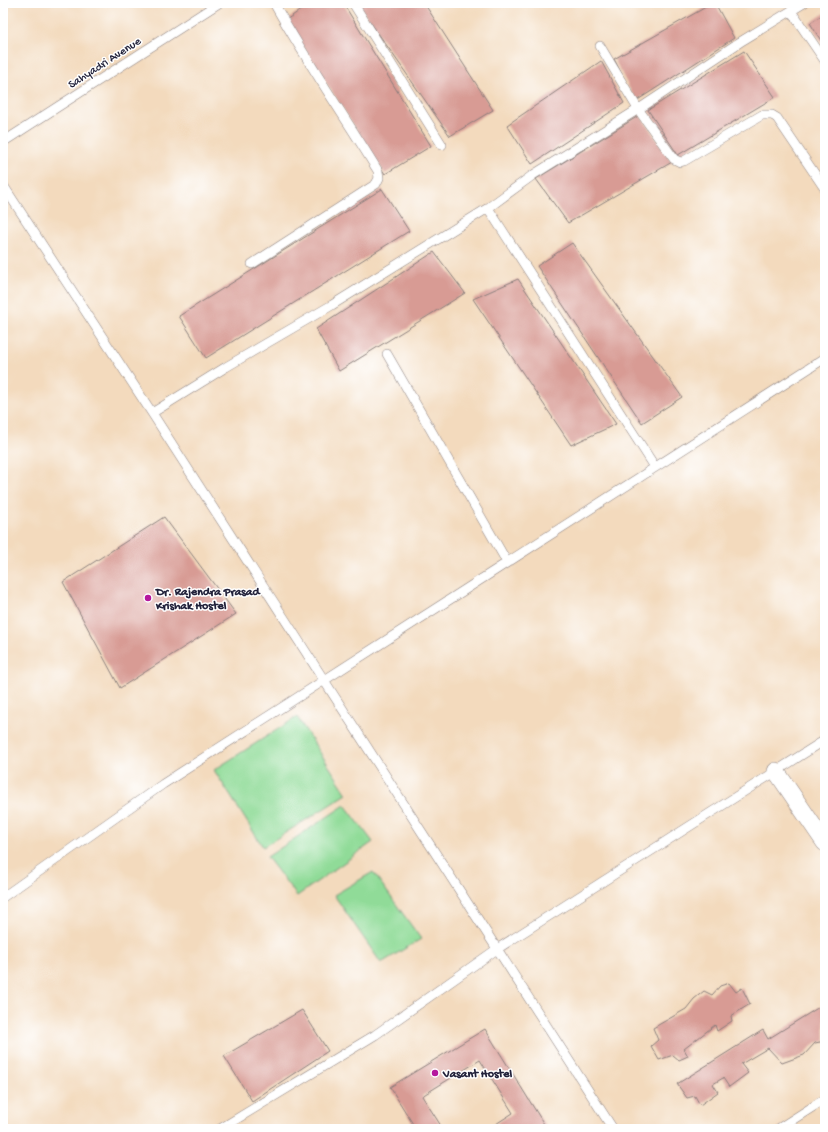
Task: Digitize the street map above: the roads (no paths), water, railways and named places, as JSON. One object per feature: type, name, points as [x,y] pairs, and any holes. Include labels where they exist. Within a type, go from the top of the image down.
[{"type":"street","points":[[776,771],[825,843]]},
{"type":"lane","name":"Sahyadri Avenue","points":[[3,142],[219,3]]},
{"type":"lane","points":[[252,264],[376,184],[379,178],[378,171],[296,41],[274,3]]},
{"type":"lane","points":[[353,3],[442,145]]},
{"type":"lane","points":[[152,413],[226,367],[332,305],[488,208],[533,176],[740,42],[804,3]]},
{"type":"lane","points":[[791,10],[825,61]]},
{"type":"lane","points":[[600,46],[638,109],[674,159],[680,162],[684,161],[762,115],[772,115],[777,118],[825,189]]},
{"type":"lane","points":[[3,185],[152,413],[323,681],[613,1129]]},
{"type":"lane","points":[[488,208],[655,467]]},
{"type":"lane","points":[[387,354],[507,562]]},
{"type":"lane","points":[[3,897],[163,784],[825,358]]},
{"type":"lane","points":[[220,1129],[375,1035],[497,949],[825,740]]},
{"type":"lane","points":[[778,1129],[825,1099]]},
{"type":"place","name":"Dr. Rajendra Prasad Krishak Hostel","points":[[148,598]]},
{"type":"place","name":"Vasant Hostel","points":[[435,1073]]}]
